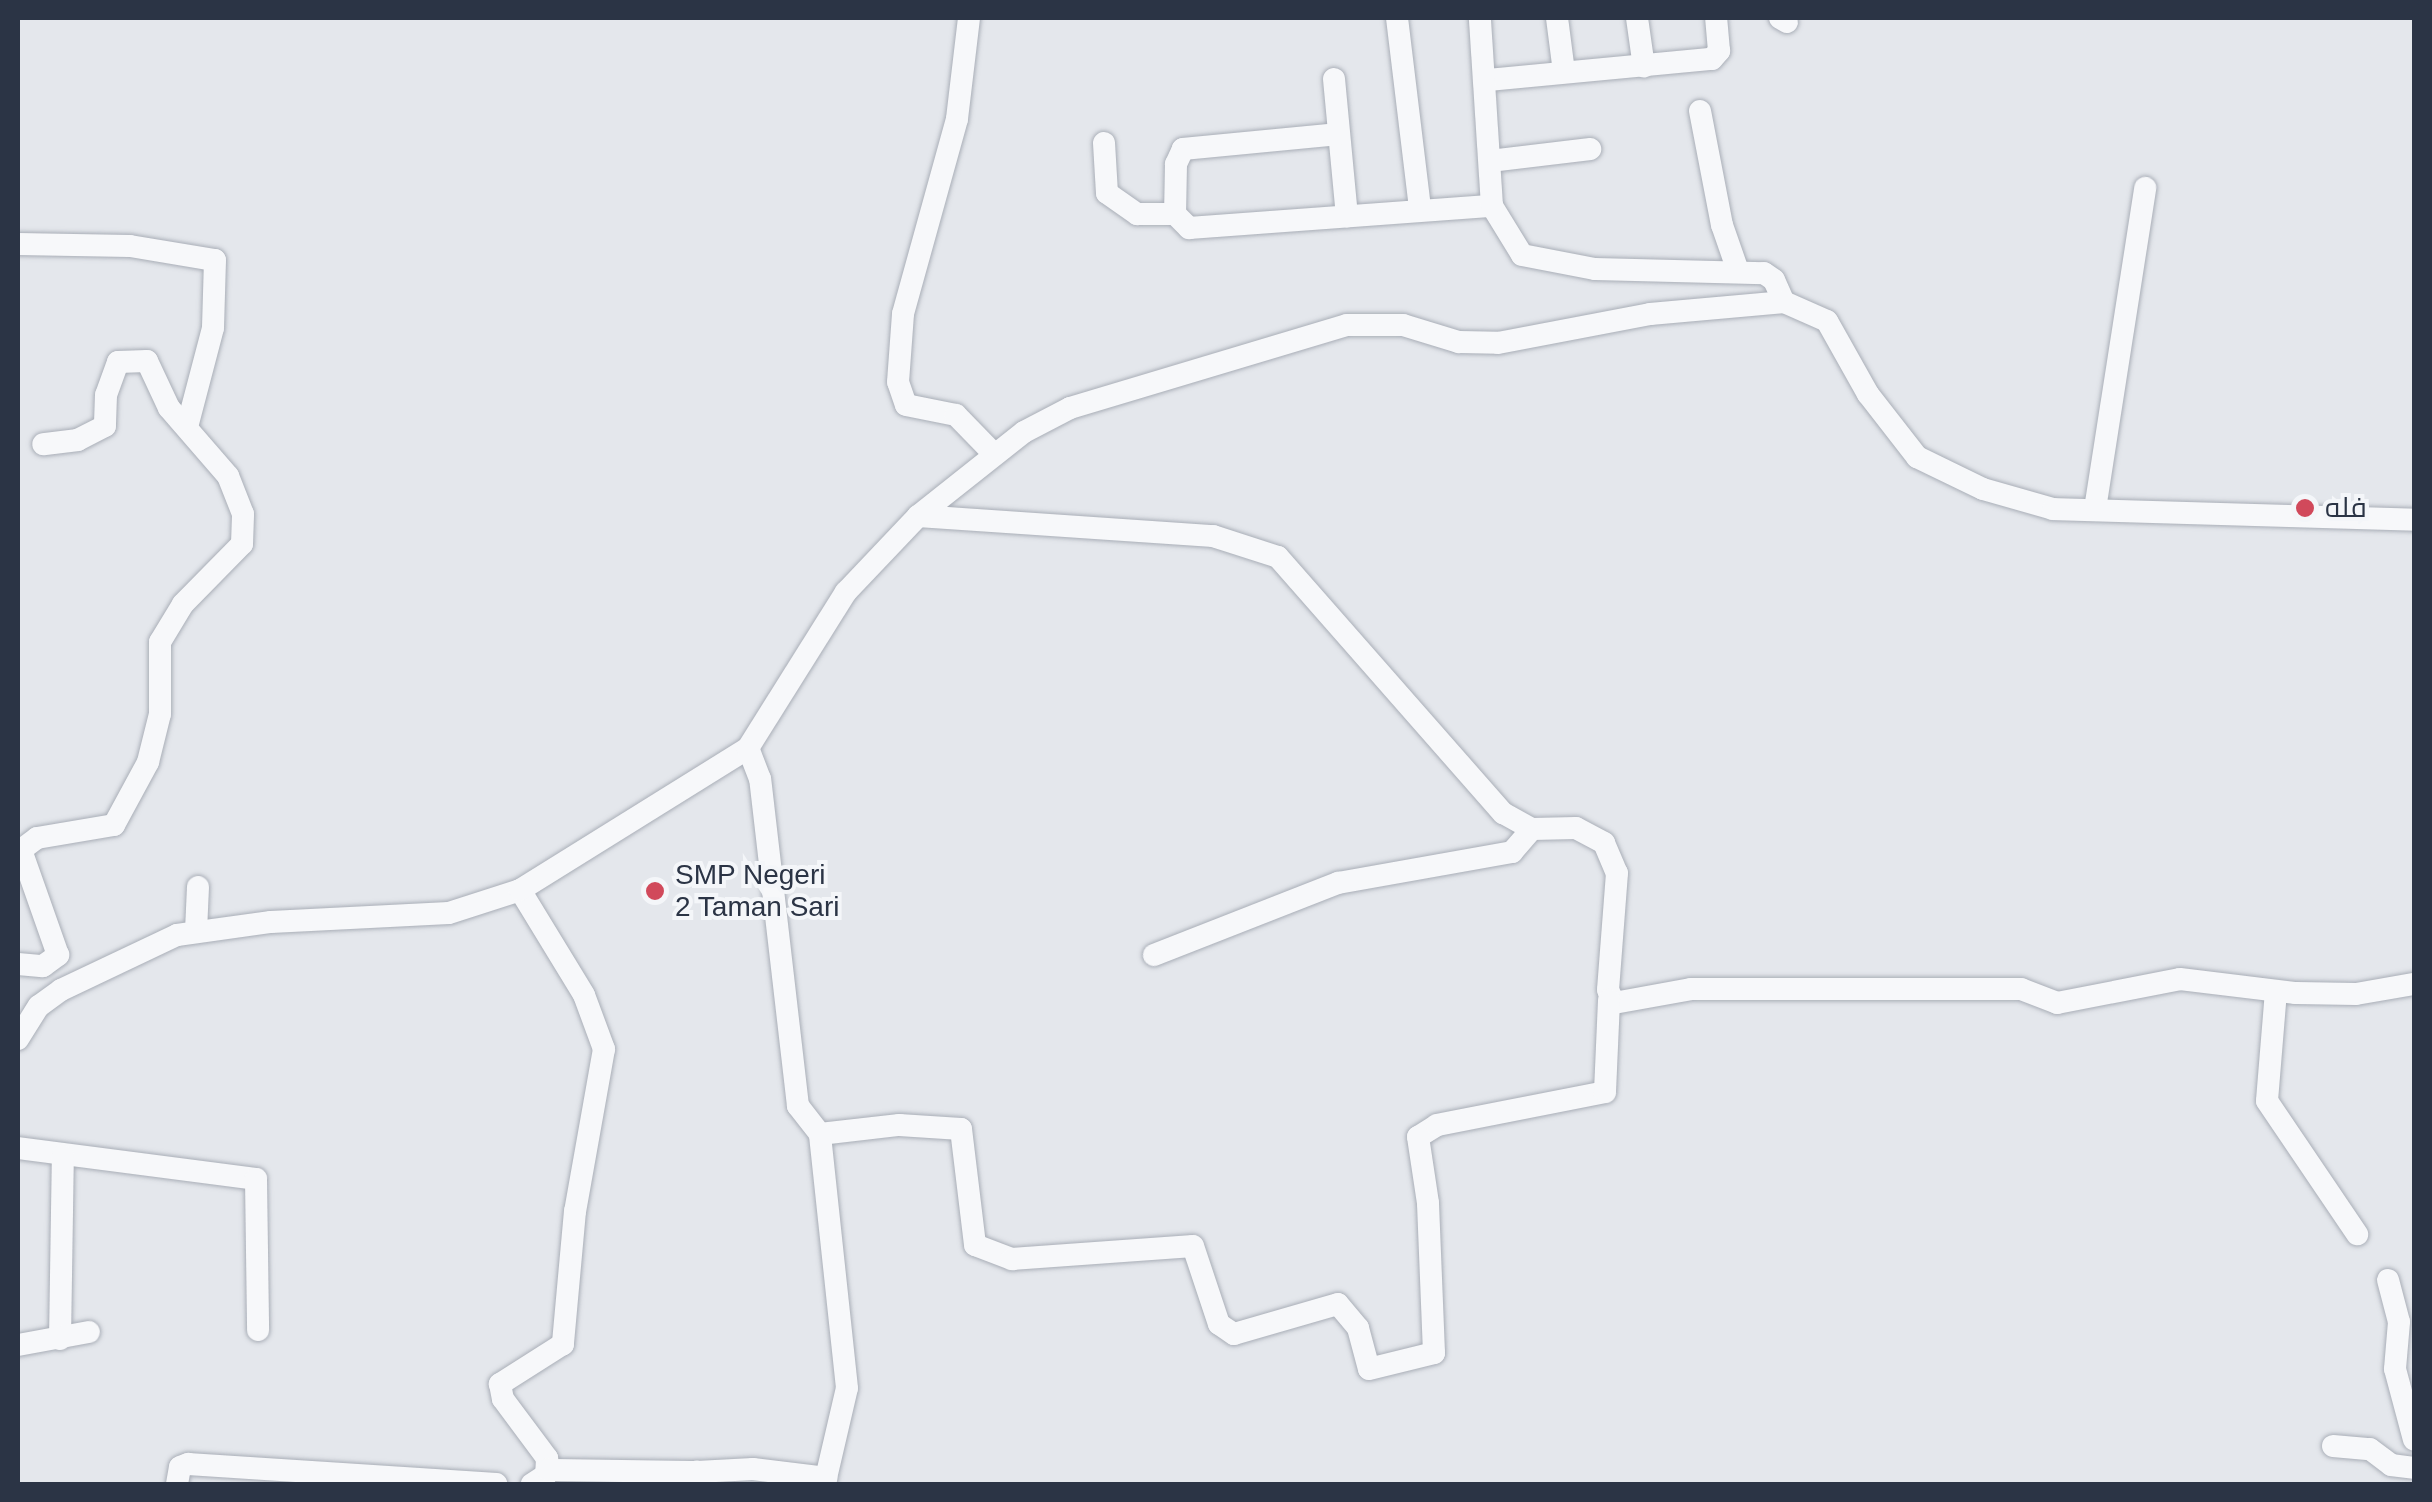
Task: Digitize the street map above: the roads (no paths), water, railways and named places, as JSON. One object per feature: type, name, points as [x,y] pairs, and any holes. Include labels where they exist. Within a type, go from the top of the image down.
[{"type":"street","points":[[969,18],[957,119],[903,314],[898,382],[906,405],[956,415],[994,453]]},
{"type":"street","points":[[1397,18],[1420,208]]},
{"type":"street","points":[[1480,18],[1488,80],[1492,206],[1522,255],[1551,264],[1738,271],[1774,280],[1784,302]]},
{"type":"street","points":[[1557,18],[1564,72]]},
{"type":"street","points":[[1637,18],[1644,67]]},
{"type":"street","points":[[1488,80],[1644,67],[1718,56],[1716,18]]},
{"type":"street","points":[[1334,79],[1347,216]]},
{"type":"street","points":[[1700,111],[1722,225],[1738,271]]},
{"type":"street","points":[[1339,134],[1183,149],[1176,164],[1175,214],[1188,228],[1420,208],[1492,206]]},
{"type":"street","points":[[1104,143],[1107,194],[1137,214],[1175,214]]},
{"type":"street","points":[[1490,161],[1590,149]]},
{"type":"street","points":[[2095,509],[2144,188]]},
{"type":"street","points":[[18,244],[130,246],[215,260],[213,328],[188,428]]},
{"type":"street","points":[[18,1038],[39,1006],[61,990],[144,947],[196,931],[449,913],[520,890],[748,748],[846,592],[918,516],[994,453],[1070,408],[1347,325],[1403,325],[1459,342],[1498,343],[1650,314],[1784,302],[1827,321],[1868,394],[1905,446],[1929,466],[2053,509],[2414,520]]},
{"type":"street","points":[[18,964],[43,966],[58,955],[19,846],[37,838],[114,824],[152,746],[160,714],[160,642],[183,604],[242,544],[243,514],[228,476],[170,408],[147,361],[118,362],[106,395],[104,426],[78,440],[43,444]]},
{"type":"street","points":[[820,1134],[899,1125],[960,1128],[975,1245],[1012,1259],[1193,1246],[1220,1324],[1234,1334],[1338,1304],[1358,1328],[1369,1370],[1434,1353],[1428,1203],[1418,1137],[1437,1125],[1605,1092],[1618,888],[1611,856],[1590,833],[1564,825],[1532,829],[1503,813],[1295,571],[1257,546],[1213,536],[918,516]]},
{"type":"street","points":[[520,890],[584,995],[604,1048],[577,1196],[563,1344],[500,1384],[503,1399],[543,1450],[540,1477],[695,1478],[768,1470],[814,1480],[834,1468],[847,1388],[820,1134],[798,1106],[760,779],[748,748]]},
{"type":"street","points":[[1154,955],[1338,884],[1512,852],[1532,829]]},
{"type":"street","points":[[196,931],[198,887]]},
{"type":"street","points":[[1609,1000],[1617,1004],[1691,990],[2020,989],[2058,1004],[2180,979],[2276,991],[2356,994],[2414,984]]},
{"type":"street","points":[[2276,991],[2267,1101],[2356,1234]]},
{"type":"street","points":[[18,1148],[256,1179],[258,1330]]},
{"type":"street","points":[[60,1338],[63,1156]]},
{"type":"street","points":[[2388,1280],[2399,1322],[2395,1369],[2414,1440]]},
{"type":"street","points":[[18,1345],[89,1332]]},
{"type":"street","points":[[2332,1446],[2362,1447],[2391,1465],[2414,1468]]},
{"type":"street","points":[[177,1484],[180,1467],[188,1464],[496,1484]]},
{"type":"place","name":"فله","points":[[2305,508]]},
{"type":"place","name":"SMP Negeri 2 Taman Sari","points":[[655,891]]}]
